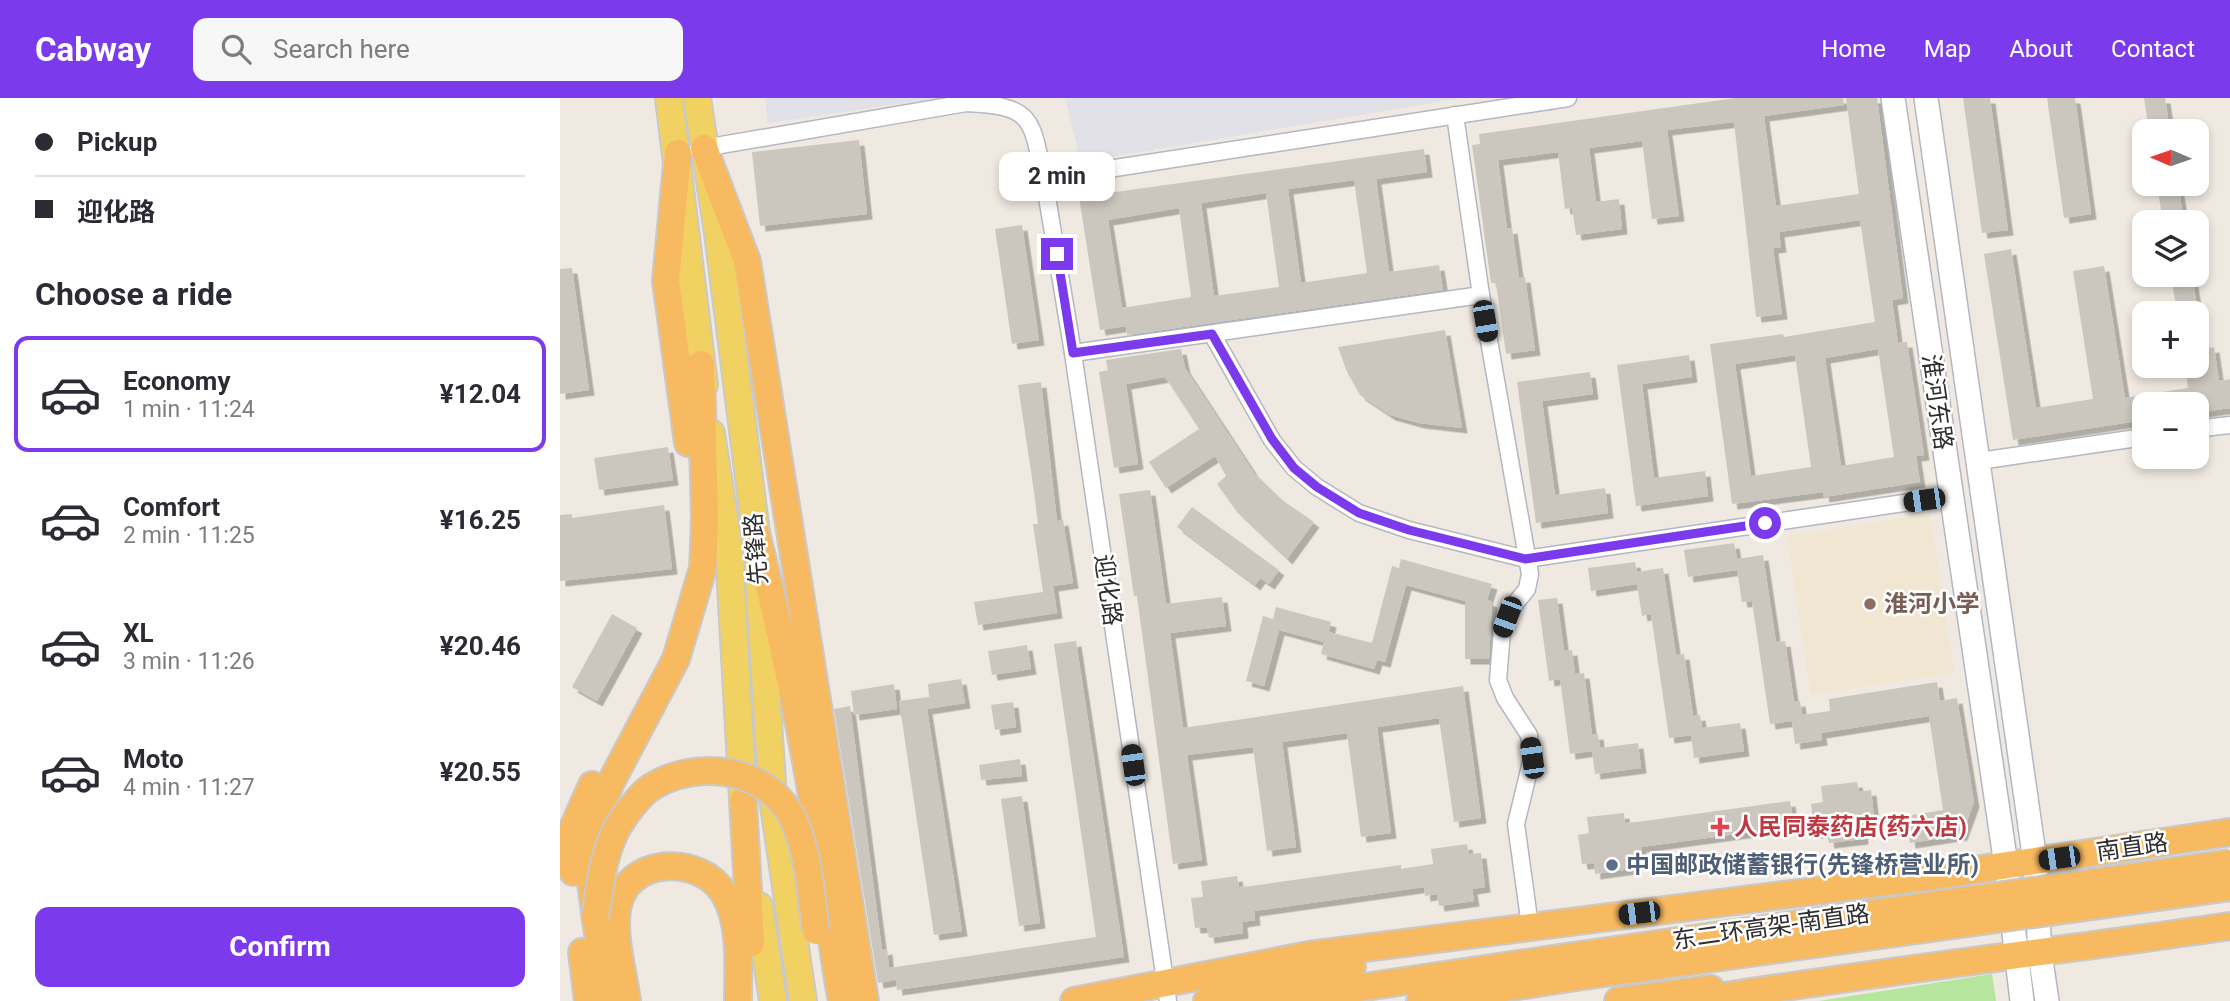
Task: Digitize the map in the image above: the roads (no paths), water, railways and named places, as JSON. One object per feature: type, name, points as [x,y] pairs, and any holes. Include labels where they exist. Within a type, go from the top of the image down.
[{"type":"highway","points":[[704,148],[747,261],[865,1001]]},
{"type":"highway","points":[[678,153],[666,281],[703,556]]},
{"type":"highway","points":[[607,1001],[589,868],[589,843],[596,816],[612,780],[676,660],[695,600],[703,556],[701,364]]},
{"type":"highway","points":[[756,533],[777,618],[817,822],[834,961],[842,1001]]},
{"type":"highway","points":[[588,1001],[574,880],[573,828],[581,804],[695,600]]},
{"type":"highway","points":[[595,918],[610,847],[621,821],[648,790],[671,777],[689,772],[727,772],[757,783],[774,795],[793,818],[804,848],[825,1001]]},
{"type":"highway","points":[[743,801],[757,932],[755,1001]]},
{"type":"highway","name":"南直路","points":[[1941,876],[2230,832]]},
{"type":"highway","name":"东二环高架-南直路","points":[[1271,1001],[2230,863]]},
{"type":"highway","points":[[626,1001],[617,909],[627,886],[648,870],[664,866],[699,871],[718,884],[733,917],[738,1001]]},
{"type":"highway","points":[[1106,1001],[1159,992],[1308,956],[1941,876]]},
{"type":"highway","points":[[1207,1001],[1325,971],[1893,890],[1941,876]]},
{"type":"highway","name":"东二环高架-南直路","points":[[1420,1001],[2230,887]]},
{"type":"highway","points":[[1694,1001],[1828,979],[2028,955],[2230,926]]},
{"type":"highway","points":[[834,961],[857,1001]]},
{"type":"highway","points":[[860,968],[873,1001]]},
{"type":"highway","points":[[1618,1001],[1755,983],[1828,979]]},
{"type":"highway","points":[[1074,1001],[1159,992]]},
{"type":"main road","name":"先锋路","points":[[669,98],[678,153],[701,364],[729,549],[743,801]]},
{"type":"main road","name":"先锋路","points":[[697,98],[756,533],[773,799],[803,1001]]},
{"type":"main road","name":"淮河东路","points":[[1893,98],[2006,865],[2028,955]]},
{"type":"main road","name":"淮河东路","points":[[1926,98],[2035,861],[2028,955]]},
{"type":"main road","points":[[757,932],[773,1001]]},
{"type":"main road","points":[[2022,1001],[2028,955]]},
{"type":"main road","points":[[2028,955],[2048,1001]]},
{"type":"street","points":[[1044,179],[1568,98]]},
{"type":"street","name":"迎化路","points":[[678,153],[966,103],[1012,108],[1029,120],[1044,179],[1073,353],[1159,992]]},
{"type":"street","points":[[1455,115],[1481,295],[1525,559],[1530,574],[1527,589],[1514,605],[1502,631],[1498,680],[1505,698],[1529,735],[1532,758],[1517,824],[1530,926]]},
{"type":"street","points":[[1073,353],[1481,295]]},
{"type":"street","points":[[1212,334],[1272,439],[1294,468],[1317,487],[1359,513],[1409,530],[1525,559],[1951,496]]},
{"type":"street","points":[[2209,427],[2230,425]]},
{"type":"street","points":[[1979,461],[2132,439]]},
{"type":"place","name":"淮河小学","points":[[1870,604]]},
{"type":"place","name":"人民同泰药店(药六店)","points":[[1720,827]]},
{"type":"place","name":"中国邮政储蓄银行(先锋桥营业所)","points":[[1612,865]]}]
